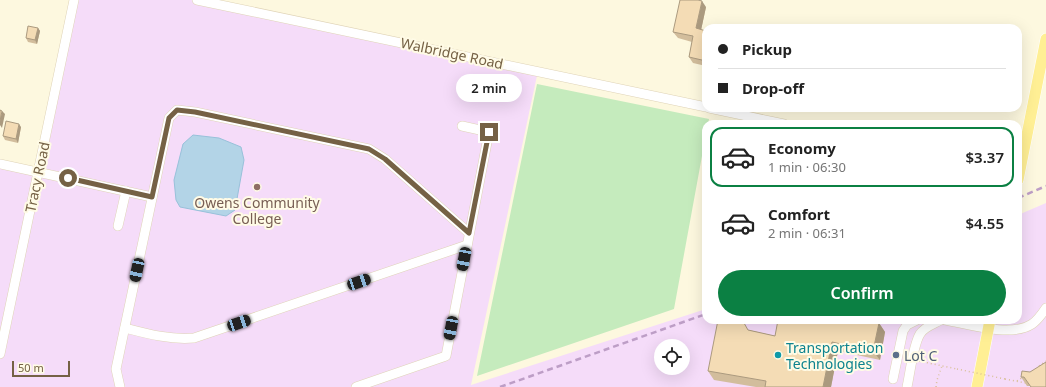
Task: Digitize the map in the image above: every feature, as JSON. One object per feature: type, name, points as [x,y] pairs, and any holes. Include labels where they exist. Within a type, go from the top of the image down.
[{"type":"main road","points":[[1022,156],[1046,39]]},
{"type":"main road","points":[[977,387],[989,324]]},
{"type":"street","name":"Tracy Road","points":[[0,354],[4,318],[38,172],[74,0]]},
{"type":"street","name":"Walbridge Road","points":[[197,0],[702,106]]},
{"type":"street","points":[[120,387],[116,369],[169,118],[177,110],[195,112],[369,149],[385,159],[469,233]]},
{"type":"street","points":[[743,112],[770,120]]},
{"type":"street","points":[[356,387],[446,356],[489,132],[462,126]]},
{"type":"street","points":[[0,164],[152,197]]},
{"type":"street","points":[[118,226],[126,191]]},
{"type":"street","points":[[125,328],[153,336],[179,339],[194,338],[467,245]]},
{"type":"street","points":[[989,324],[1013,331],[1022,329],[1032,324],[1040,317],[1046,308]]},
{"type":"street","points":[[893,378],[903,331],[909,324]]},
{"type":"street","points":[[908,384],[920,334],[934,324]]},
{"type":"path","points":[[913,360],[1028,383]]},
{"type":"path","points":[[1034,369],[1046,362]]},
{"type":"path","points":[[936,387],[942,366]]},
{"type":"path","points":[[1017,381],[1028,373]]},
{"type":"shaded area","name":"Owens Community College","points":[[74,0],[197,0],[538,71],[471,385],[702,310],[702,324],[1022,324],[1022,213],[1046,203],[1046,387],[0,387],[0,164],[38,172]]},
{"type":"green space","points":[[537,84],[709,119],[702,120],[702,156],[674,309],[477,376]]},
{"type":"water","points":[[193,135],[219,138],[241,147],[244,160],[235,210],[226,216],[180,207],[176,200],[174,180],[183,144]]},
{"type":"building","points":[[680,0],[702,1],[696,28],[702,30],[702,60],[689,57],[693,36],[673,32]]},
{"type":"building","points":[[28,26],[38,28],[35,40],[26,38]]},
{"type":"building","points":[[0,110],[2,111],[0,121]]},
{"type":"building","points":[[6,121],[19,124],[16,139],[3,136]]},
{"type":"building","name":"Transportation Technologies","points":[[717,324],[745,324],[748,330],[775,336],[777,324],[879,324],[873,351],[832,342],[823,387],[765,387],[766,381],[708,371]]},
{"type":"building","points":[[1046,362],[1046,387],[1031,387],[1024,377],[1021,377],[1022,371],[1030,372]]},
{"type":"railway","points":[[1022,196],[1046,186]]},
{"type":"railway","points":[[500,387],[702,315]]},
{"type":"place","name":"Owens Community College","points":[[257,187]]},
{"type":"place","name":"Transportation Technologies","points":[[778,355]]},
{"type":"place","name":"Lot C","points":[[896,355]]},
{"type":"route","points":[[68,178],[152,197],[169,118],[177,110],[195,112],[369,149],[385,159],[469,233],[489,132]]}]
